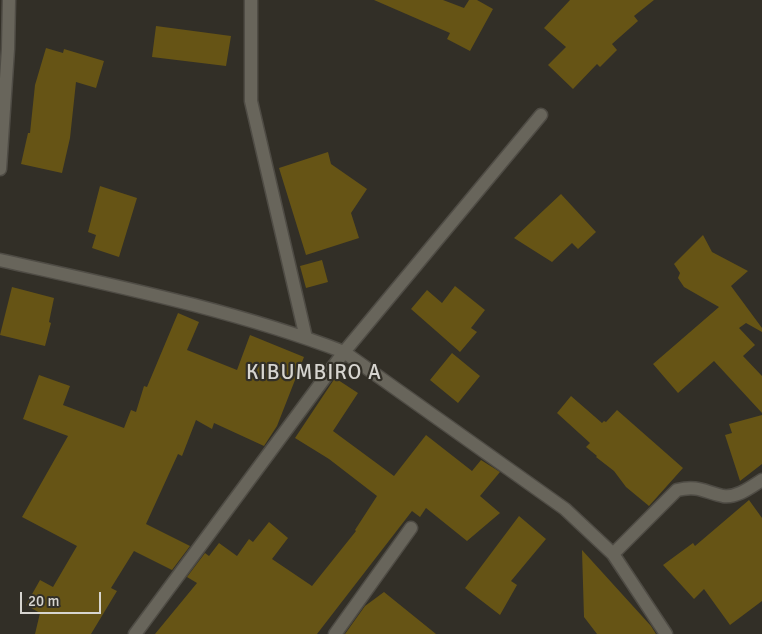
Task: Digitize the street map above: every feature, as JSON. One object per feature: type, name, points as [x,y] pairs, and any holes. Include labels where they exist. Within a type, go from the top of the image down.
[{"type":"street","points":[[0,169],[8,48],[9,0]]},
{"type":"street","points":[[251,0],[251,101],[306,338]]},
{"type":"street","points":[[135,634],[344,352],[541,115]]},
{"type":"street","points":[[0,260],[159,296],[306,338],[344,352],[565,509],[613,554],[666,634]]},
{"type":"street","points":[[613,554],[678,490],[688,487],[724,496],[733,495],[743,492],[762,480]]},
{"type":"street","points":[[335,634],[411,528]]},
{"type":"building","points":[[374,0],[443,0],[464,8],[469,0],[477,0],[493,9],[470,51],[447,39],[450,33]]},
{"type":"building","points":[[570,0],[654,0],[634,16],[638,21],[612,44],[617,50],[600,67],[597,64],[573,89],[548,65],[566,47],[544,28]]},
{"type":"building","points":[[156,26],[231,36],[226,66],[152,57]]},
{"type":"building","points":[[46,48],[63,53],[64,49],[104,61],[96,88],[76,82],[70,138],[62,173],[21,164],[28,133],[30,133],[35,85]]},
{"type":"building","points":[[328,152],[331,164],[367,189],[351,213],[359,238],[306,255],[279,168]]},
{"type":"building","points":[[100,186],[137,198],[119,257],[92,248],[96,235],[88,232]]},
{"type":"building","points":[[561,194],[596,232],[578,249],[572,243],[552,262],[514,238]]},
{"type":"building","points":[[703,235],[712,252],[748,271],[731,286],[762,328],[762,332],[746,323],[739,328],[755,345],[743,356],[762,376],[762,413],[714,361],[678,393],[653,364],[719,307],[684,287],[678,278],[680,273],[674,264]]},
{"type":"building","points":[[322,260],[328,282],[306,288],[300,266]]},
{"type":"building","points":[[455,286],[485,310],[471,328],[477,332],[460,352],[411,309],[427,290],[442,303]]},
{"type":"building","points":[[12,287],[54,298],[49,322],[51,323],[45,346],[0,335]]},
{"type":"building","points":[[178,313],[199,322],[187,350],[237,370],[250,335],[304,357],[277,426],[264,446],[214,423],[212,429],[196,420],[182,456],[178,454],[146,524],[190,546],[172,570],[134,551],[111,588],[117,591],[91,634],[35,634],[40,613],[26,605],[40,580],[53,587],[77,546],[22,517],[68,436],[23,419],[39,375],[70,386],[63,405],[124,428],[131,410],[136,412],[144,386],[147,387]]},
{"type":"building","points":[[452,353],[480,376],[458,403],[430,380]]},
{"type":"building","points":[[335,378],[358,393],[333,431],[394,476],[426,435],[472,471],[481,460],[500,472],[480,496],[500,513],[467,541],[426,508],[420,517],[412,511],[317,634],[155,634],[197,583],[187,577],[205,553],[209,556],[219,543],[237,556],[249,539],[253,542],[269,522],[288,538],[272,559],[312,586],[356,531],[377,496],[329,459],[295,438]]},
{"type":"building","points":[[571,396],[602,423],[606,422],[617,410],[683,468],[649,506],[626,487],[614,471],[586,447],[590,443],[557,413]]},
{"type":"building","points":[[762,415],[762,464],[740,481],[725,435],[732,433],[729,424]]},
{"type":"building","points":[[749,500],[762,518],[762,601],[730,625],[704,589],[694,599],[663,565],[693,543],[695,546]]},
{"type":"building","points":[[519,516],[546,539],[511,581],[517,585],[500,615],[465,588]]},
{"type":"building","points":[[582,550],[651,626],[656,634],[597,634],[584,617]]},
{"type":"building","points":[[384,592],[436,634],[345,634],[365,606]]},
{"type":"district","name":"KIBUMBIRO A","points":[[314,373]]}]
